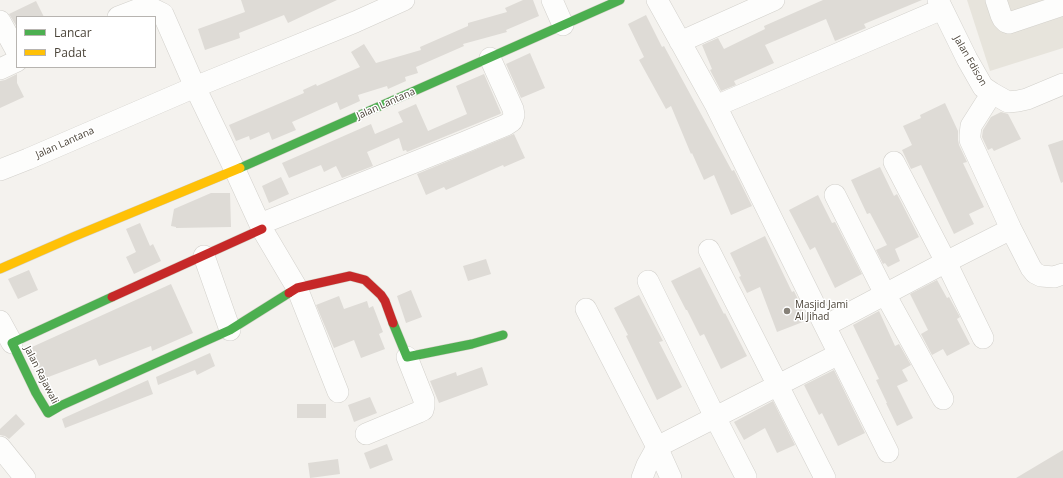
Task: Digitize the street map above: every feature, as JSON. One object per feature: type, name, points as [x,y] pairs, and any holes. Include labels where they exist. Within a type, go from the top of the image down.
[{"type":"street","name":"Jalan Lantana","points":[[0,170],[36,156],[195,87],[355,22],[404,0]]},
{"type":"street","points":[[552,0],[563,25]]},
{"type":"street","name":"Jalan Lantana","points":[[0,269],[235,170],[620,0]]},
{"type":"street","points":[[657,0],[716,106],[888,452]]},
{"type":"street","points":[[680,42],[774,0]]},
{"type":"street","points":[[996,0],[1003,19],[1010,23],[1063,5]]},
{"type":"street","points":[[716,106],[940,5]]},
{"type":"street","name":"Jalan Edison","points":[[940,5],[983,87],[992,93],[1008,102],[1018,102],[1063,84]]},
{"type":"street","points":[[121,16],[139,9],[151,8],[163,14],[195,87],[261,226],[298,288],[338,392]]},
{"type":"street","points":[[0,22],[16,50]]},
{"type":"street","points":[[261,226],[506,125],[512,121],[514,115],[513,109],[490,58]]},
{"type":"street","points":[[0,69],[16,61]]},
{"type":"street","points":[[992,93],[971,126],[970,140],[1011,229],[1031,268],[1041,276],[1054,277],[1063,274]]},
{"type":"street","points":[[894,162],[946,262],[983,338]]},
{"type":"street","points":[[836,195],[886,294],[943,399]]},
{"type":"street","name":"Jalan Rajawali","points":[[261,226],[204,256],[12,343],[36,393],[48,413],[60,406],[230,330],[298,288],[350,276],[365,280],[378,290],[385,301],[407,357]]},
{"type":"street","points":[[825,326],[1011,229]]},
{"type":"street","points":[[709,250],[825,478]]},
{"type":"street","points":[[204,256],[230,330]]},
{"type":"street","points":[[648,281],[746,477]]},
{"type":"street","points":[[586,309],[671,478]]},
{"type":"street","points":[[0,321],[12,343]]},
{"type":"street","points":[[366,434],[423,410],[424,400],[407,357],[472,344],[503,335]]},
{"type":"street","points":[[642,478],[656,447],[839,354]]},
{"type":"street","points":[[0,447],[25,478]]},
{"type":"shaded area","points":[[967,0],[1063,0],[1063,48],[990,71]]},
{"type":"building","points":[[241,0],[337,0],[288,23],[284,15],[239,33],[240,38],[205,50],[198,29],[245,12]]},
{"type":"building","points":[[523,0],[533,0],[539,16],[506,30],[507,32],[463,44],[464,46],[416,67],[418,73],[405,77],[406,81],[388,89],[387,86],[358,95],[360,101],[340,110],[337,102],[292,122],[296,130],[272,140],[269,132],[250,140],[249,136],[236,141],[229,125],[304,93],[303,90],[316,84],[317,86],[360,67],[351,52],[364,44],[376,63],[421,50],[420,47],[468,26],[468,23],[507,12],[505,8]]},
{"type":"building","points":[[823,0],[922,0],[864,24],[866,28],[835,41],[826,19],[765,45],[774,63],[734,81],[736,85],[721,91],[710,70],[712,69],[702,45],[718,38],[724,49],[765,29],[764,26]]},
{"type":"building","points":[[36,1],[44,16],[16,16],[16,25],[9,14]]},
{"type":"building","points":[[646,15],[662,47],[664,46],[732,171],[734,170],[752,206],[731,215],[714,175],[704,180],[692,153],[691,154],[671,106],[666,109],[639,60],[644,57],[628,24]]},
{"type":"building","points":[[530,53],[545,88],[521,98],[506,64]]},
{"type":"building","points":[[17,74],[17,83],[24,97],[0,108],[0,81]]},
{"type":"building","points":[[484,74],[501,113],[500,114],[407,152],[406,150],[403,151],[399,138],[367,152],[373,166],[342,178],[336,166],[324,172],[321,165],[289,178],[282,163],[371,124],[375,134],[403,122],[398,112],[416,104],[428,131],[467,114],[456,86]]},
{"type":"building","points":[[945,103],[958,131],[959,145],[967,162],[963,163],[984,207],[969,214],[974,224],[954,234],[921,165],[911,169],[902,150],[912,145],[903,126],[921,118],[920,115]]},
{"type":"building","points":[[1001,112],[1008,114],[1021,139],[994,151],[992,148],[988,150],[982,137],[983,130],[991,117]]},
{"type":"building","points":[[514,134],[525,158],[504,167],[503,165],[446,190],[444,187],[426,195],[417,174]]},
{"type":"building","points":[[1063,140],[1063,182],[1061,183],[1048,145]]},
{"type":"building","points":[[880,167],[894,196],[897,194],[919,237],[895,249],[900,261],[888,267],[885,263],[883,264],[876,250],[887,245],[870,213],[867,214],[851,180]]},
{"type":"building","points":[[281,177],[289,194],[269,203],[262,186]]},
{"type":"building","points":[[211,193],[230,193],[231,227],[176,228],[171,226],[174,209]]},
{"type":"building","points":[[818,195],[832,223],[835,222],[862,274],[835,288],[815,247],[810,250],[789,210]]},
{"type":"building","points":[[140,223],[150,246],[153,244],[161,261],[134,274],[126,257],[136,252],[126,229]]},
{"type":"building","points":[[765,236],[792,292],[794,291],[808,320],[777,332],[760,287],[747,293],[730,253]]},
{"type":"building","points":[[486,259],[491,274],[468,281],[463,266]]},
{"type":"building","points":[[700,267],[747,356],[721,369],[704,334],[700,336],[671,281]]},
{"type":"building","points":[[29,270],[38,290],[18,299],[8,279]]},
{"type":"building","points":[[937,280],[947,298],[949,297],[960,317],[957,319],[970,344],[947,356],[943,349],[932,355],[921,334],[928,330],[910,294]]},
{"type":"building","points":[[171,284],[193,333],[152,351],[151,346],[99,366],[96,359],[43,379],[32,347]]},
{"type":"building","points":[[411,290],[422,317],[406,323],[397,296]]},
{"type":"building","points":[[639,295],[663,341],[659,342],[682,387],[657,400],[626,336],[628,335],[614,308]]},
{"type":"building","points":[[339,296],[344,309],[367,301],[369,308],[373,306],[383,332],[379,334],[385,349],[361,358],[354,340],[334,348],[316,305]]},
{"type":"building","points":[[879,311],[895,346],[899,344],[911,365],[902,370],[908,381],[897,386],[913,418],[897,426],[876,380],[879,379],[853,325]]},
{"type":"building","points":[[210,353],[215,366],[197,375],[195,370],[158,385],[156,377]]},
{"type":"building","points":[[482,367],[488,385],[439,403],[430,381],[456,372],[457,376]]},
{"type":"building","points":[[834,370],[865,433],[838,446],[822,413],[819,415],[804,385]]},
{"type":"building","points":[[148,380],[153,394],[65,428],[62,419]]},
{"type":"building","points":[[370,397],[377,413],[354,422],[348,405]]},
{"type":"building","points":[[773,401],[795,445],[777,453],[765,428],[744,440],[734,422]]},
{"type":"building","points":[[297,404],[326,404],[326,418],[297,418]]},
{"type":"building","points":[[16,414],[25,424],[9,439],[0,435],[0,429]]},
{"type":"building","points":[[387,444],[393,460],[370,469],[364,453]]},
{"type":"building","points":[[1063,450],[1063,478],[1016,478]]},
{"type":"building","points":[[338,459],[340,474],[310,478],[308,463]]},
{"type":"traffic: fast","points":[[240,168],[620,0]]},
{"type":"traffic: fast","points":[[112,297],[12,343],[36,393],[48,413],[60,406],[230,330],[289,293]]},
{"type":"traffic: fast","points":[[393,323],[407,357],[472,344],[503,335]]},
{"type":"traffic: slow","points":[[0,269],[240,168]]},
{"type":"traffic: jam","points":[[112,297],[262,229]]},
{"type":"traffic: jam","points":[[289,293],[297,288],[350,276],[365,280],[381,295],[385,301],[393,323]]},
{"type":"place","name":"Masjid Jami Al Jihad","points":[[787,311]]}]
